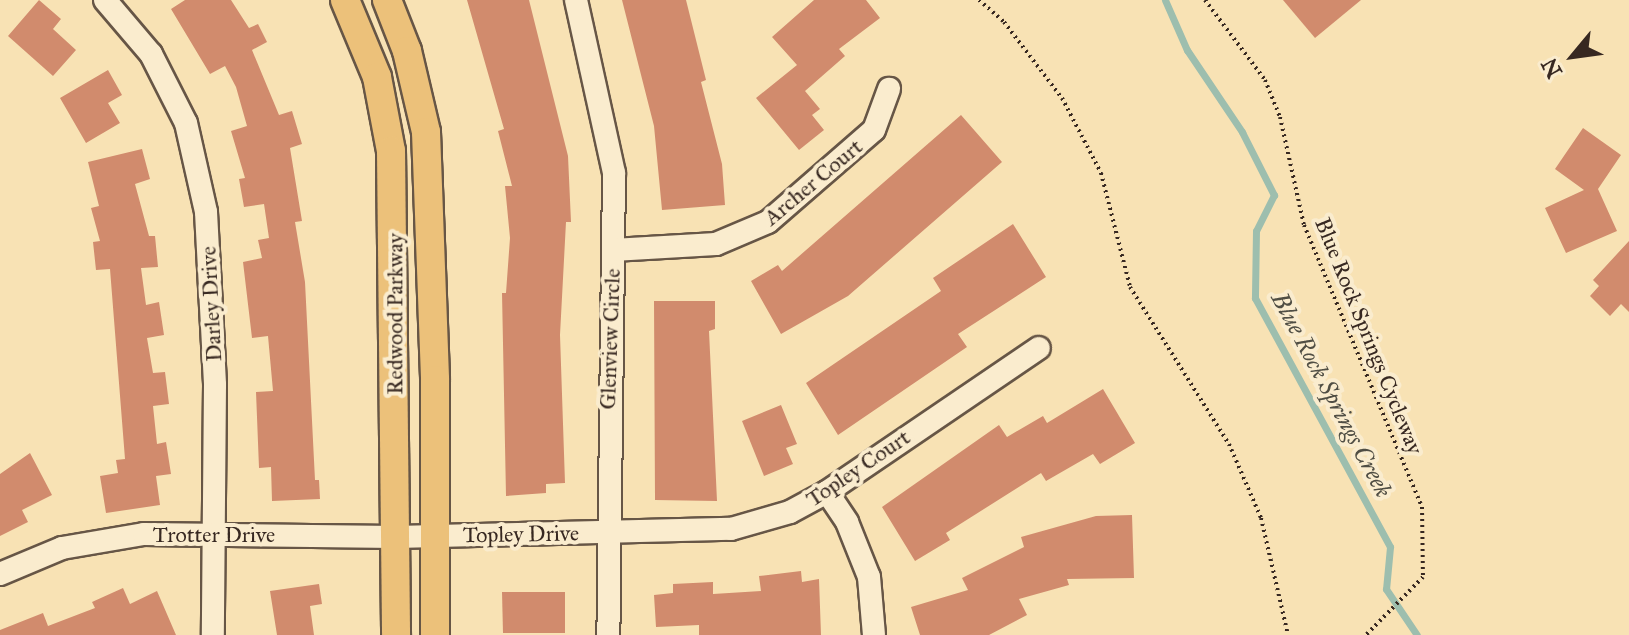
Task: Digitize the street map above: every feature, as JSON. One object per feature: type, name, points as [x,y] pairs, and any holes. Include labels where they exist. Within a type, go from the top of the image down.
[{"type":"main road","name":"Redwood Parkway","points":[[345,0],[377,77],[391,151],[396,635]]},
{"type":"main road","name":"Redwood Parkway","points":[[387,0],[407,51],[426,132],[432,244],[435,635]]},
{"type":"street","name":"Darley Drive","points":[[105,0],[151,54],[186,123],[206,212],[215,385],[213,635]]},
{"type":"street","name":"Glenview Circle","points":[[576,0],[614,173],[608,635]]},
{"type":"street","name":"Archer Court","points":[[613,250],[716,244],[768,222],[874,130],[889,89]]},
{"type":"street","name":"Topley Court","points":[[608,532],[731,529],[790,512],[827,492],[1039,348]]},
{"type":"street","points":[[827,492],[847,522],[869,577],[874,635]]},
{"type":"street","name":"Topley Drive","points":[[434,535],[608,532]]},
{"type":"street","name":"Trotter Drive","points":[[0,574],[94,540],[214,535],[434,535]]},
{"type":"path","points":[[979,0],[1004,22],[1062,98],[1101,173],[1130,287],[1229,444],[1261,518],[1288,635]]},
{"type":"path","name":"Blue Rock Springs Cycleway","points":[[1205,0],[1265,80],[1280,117],[1304,225],[1422,507],[1423,577],[1408,596],[1368,633]]},
{"type":"building","points":[[39,0],[61,19],[53,29],[76,50],[53,76],[8,36]]},
{"type":"building","points":[[185,0],[231,0],[249,28],[258,24],[267,42],[252,50],[279,115],[292,111],[302,144],[290,148],[302,221],[295,222],[305,282],[315,480],[319,480],[320,499],[272,501],[271,467],[259,468],[256,392],[273,391],[268,336],[252,338],[243,262],[262,258],[258,240],[269,238],[264,204],[244,207],[239,179],[245,178],[231,131],[247,126],[236,87],[225,66],[210,74],[171,9]]},
{"type":"building","points":[[467,0],[529,0],[568,156],[571,222],[566,222],[560,335],[565,483],[546,484],[546,493],[506,496],[502,293],[506,293],[510,238],[505,186],[512,186],[498,131],[504,129]]},
{"type":"building","points":[[622,0],[686,0],[706,80],[701,82],[722,164],[725,205],[662,210],[654,126]]},
{"type":"building","points":[[814,0],[866,0],[880,18],[839,49],[845,56],[805,91],[820,109],[812,115],[824,130],[799,150],[756,98],[797,65],[772,37]]},
{"type":"building","points":[[1283,0],[1361,0],[1315,38]]},
{"type":"building","points":[[108,70],[122,95],[108,103],[120,123],[86,143],[60,98]]},
{"type":"building","points":[[961,115],[1002,162],[848,296],[781,334],[751,281],[778,265],[782,271]]},
{"type":"building","points":[[1583,128],[1621,155],[1598,189],[1617,231],[1566,253],[1545,208],[1584,190],[1555,169]]},
{"type":"building","points":[[142,149],[150,179],[135,184],[149,236],[155,236],[158,267],[141,268],[146,305],[159,302],[164,335],[147,338],[153,373],[165,372],[169,404],[153,406],[157,444],[166,442],[171,474],[156,476],[160,505],[106,513],[100,476],[118,473],[116,460],[125,459],[110,269],[96,270],[93,242],[100,241],[91,208],[99,206],[88,162]]},
{"type":"building","points":[[1013,224],[1046,277],[958,334],[967,347],[838,435],[806,383],[941,291],[933,278]]},
{"type":"building","points":[[1629,241],[1629,312],[1621,304],[1610,316],[1590,296],[1599,286],[1593,280]]},
{"type":"building","points":[[654,301],[715,301],[715,329],[709,331],[717,501],[655,500]]},
{"type":"building","points":[[1103,389],[1135,443],[1100,464],[1093,454],[1046,481],[1041,473],[946,533],[950,540],[915,561],[882,507],[999,425],[1007,437],[1043,416],[1047,423]]},
{"type":"building","points":[[781,405],[797,444],[786,448],[793,464],[764,476],[742,421]]},
{"type":"building","points":[[30,453],[52,495],[22,510],[28,522],[0,536],[0,474]]},
{"type":"building","points":[[1132,515],[1134,578],[1067,579],[1069,585],[1019,599],[1027,615],[989,635],[920,635],[911,607],[968,590],[962,578],[1024,547],[1021,537],[1096,516]]},
{"type":"building","points":[[801,571],[802,582],[819,579],[821,635],[699,635],[699,625],[656,627],[654,595],[673,593],[673,584],[713,582],[713,594],[761,591],[759,576]]},
{"type":"building","points":[[319,584],[322,604],[310,606],[314,635],[277,635],[270,591]]},
{"type":"building","points":[[123,588],[130,604],[157,591],[176,635],[0,635],[0,630],[43,613],[48,626],[95,608],[92,602]]},
{"type":"building","points":[[502,592],[565,592],[565,633],[503,633]]},
{"type":"waterway","name":"Blue Rock Springs Creek","points":[[1165,0],[1187,50],[1242,132],[1274,195],[1256,231],[1255,298],[1390,547],[1386,589],[1417,635]]}]
